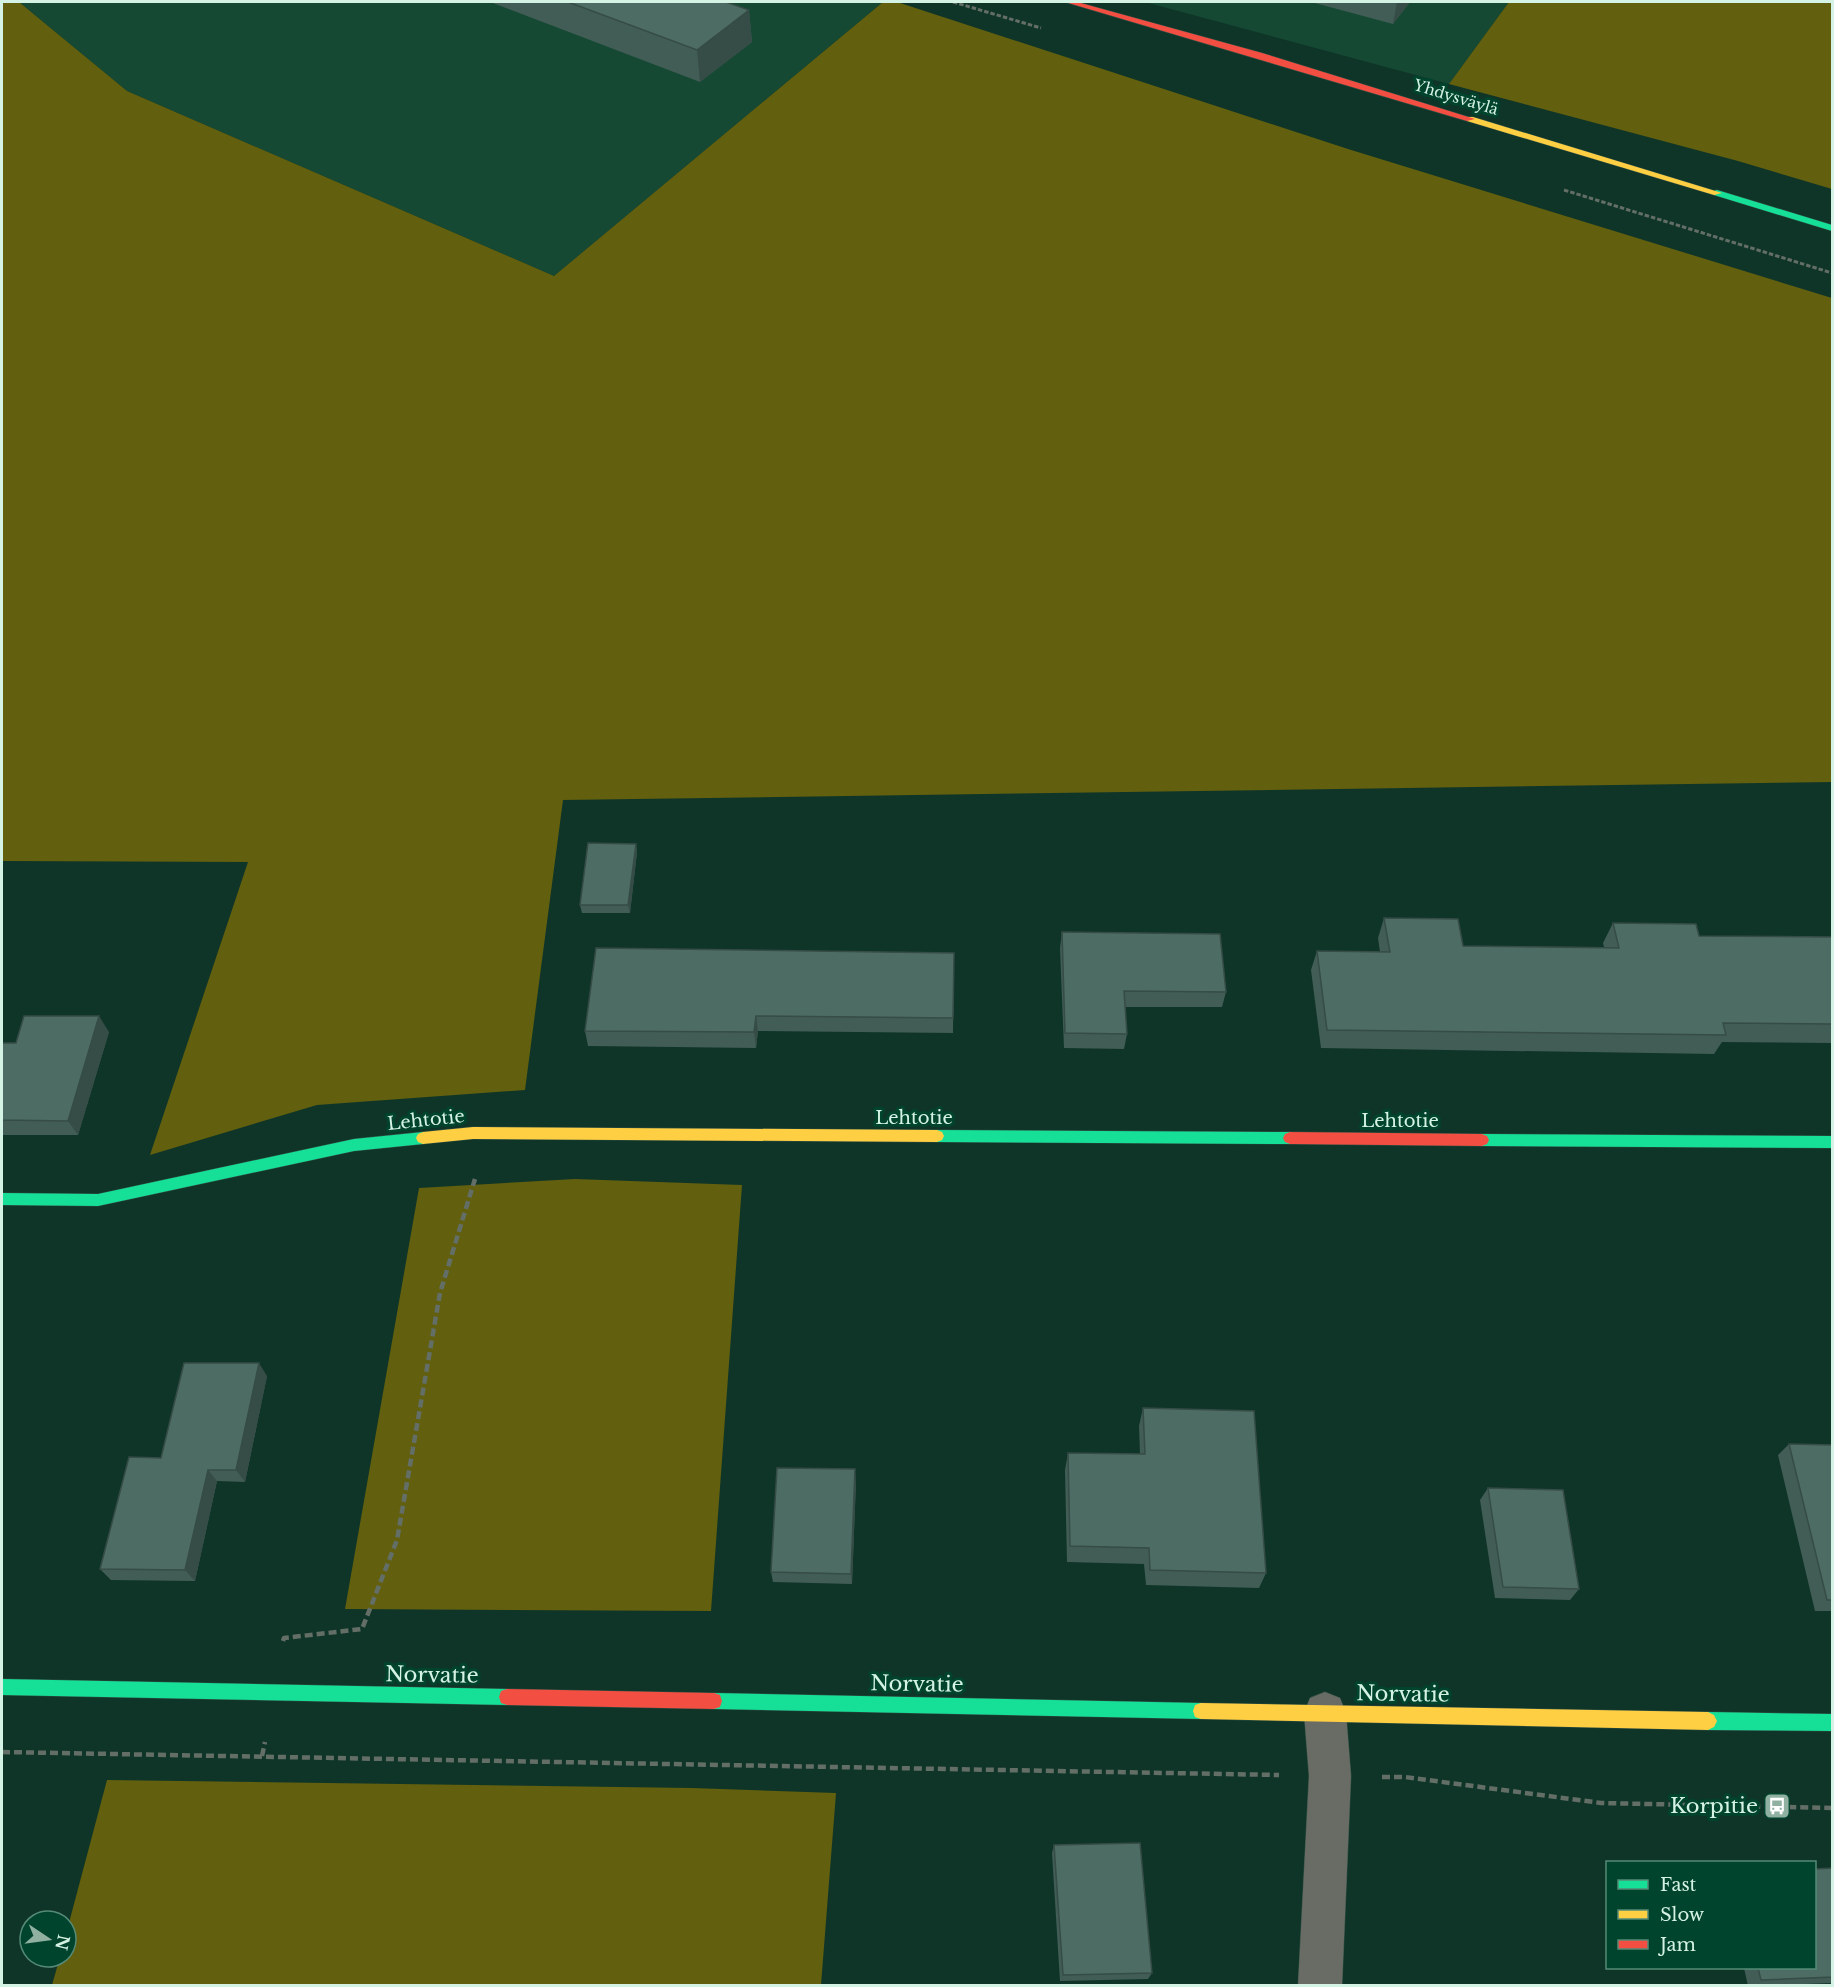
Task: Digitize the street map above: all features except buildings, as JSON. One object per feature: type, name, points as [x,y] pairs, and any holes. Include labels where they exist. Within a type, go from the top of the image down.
[{"type":"street","name":"Yhdysväylä","points":[[1069,2],[1259,55],[1833,228]]},
{"type":"street","name":"Lehtotie","points":[[2,1199],[98,1200],[354,1145],[489,1133],[1833,1143]]},
{"type":"street","name":"Norvatie","points":[[2,1687],[1833,1724]]},
{"type":"street","points":[[1320,1986],[1330,1776],[1325,1713]]},
{"type":"path","points":[[262,1756],[284,1638],[362,1629],[397,1540],[440,1293],[489,1133]]},
{"type":"path","points":[[2,1752],[1405,1777],[1601,1803],[1833,1808]]},
{"type":"shaded area","points":[[2,2],[19,2],[127,91],[554,276],[883,2],[897,2],[1348,149],[1832,298],[1832,782],[563,800],[525,1090],[317,1105],[150,1155],[248,862],[2,861]]},
{"type":"shaded area","points":[[19,2],[883,2],[554,276],[127,91]]},
{"type":"shaded area","points":[[1145,2],[1509,2],[1449,84]]},
{"type":"shaded area","points":[[1509,2],[1832,2],[1832,189],[1738,161],[1449,84]]},
{"type":"shaded area","points":[[575,1179],[742,1185],[711,1611],[345,1609],[419,1188]]},
{"type":"shaded area","points":[[107,1780],[692,1788],[836,1793],[821,1985],[52,1985],[57,1969],[78,1969],[78,1909],[73,1909]]},
{"type":"traffic: fast","points":[[1717,193],[1832,228]]},
{"type":"traffic: fast","points":[[937,1136],[1290,1138]]},
{"type":"traffic: fast","points":[[2,1199],[98,1200],[354,1145],[423,1138]]},
{"type":"traffic: fast","points":[[1482,1140],[1832,1142]]},
{"type":"traffic: fast","points":[[2,1687],[507,1697]]},
{"type":"traffic: fast","points":[[714,1701],[1201,1711]]},
{"type":"traffic: fast","points":[[1708,1721],[1832,1723]]},
{"type":"traffic: slow","points":[[1470,119],[1717,193]]},
{"type":"traffic: slow","points":[[423,1138],[473,1133],[937,1136]]},
{"type":"traffic: slow","points":[[1201,1711],[1708,1721]]},
{"type":"traffic: jam","points":[[1069,2],[1259,55],[1470,119]]},
{"type":"traffic: jam","points":[[1290,1138],[1482,1140]]},
{"type":"traffic: jam","points":[[507,1697],[714,1701]]},
{"type":"place","name":"Korpitie","points":[[1777,1806]]}]
